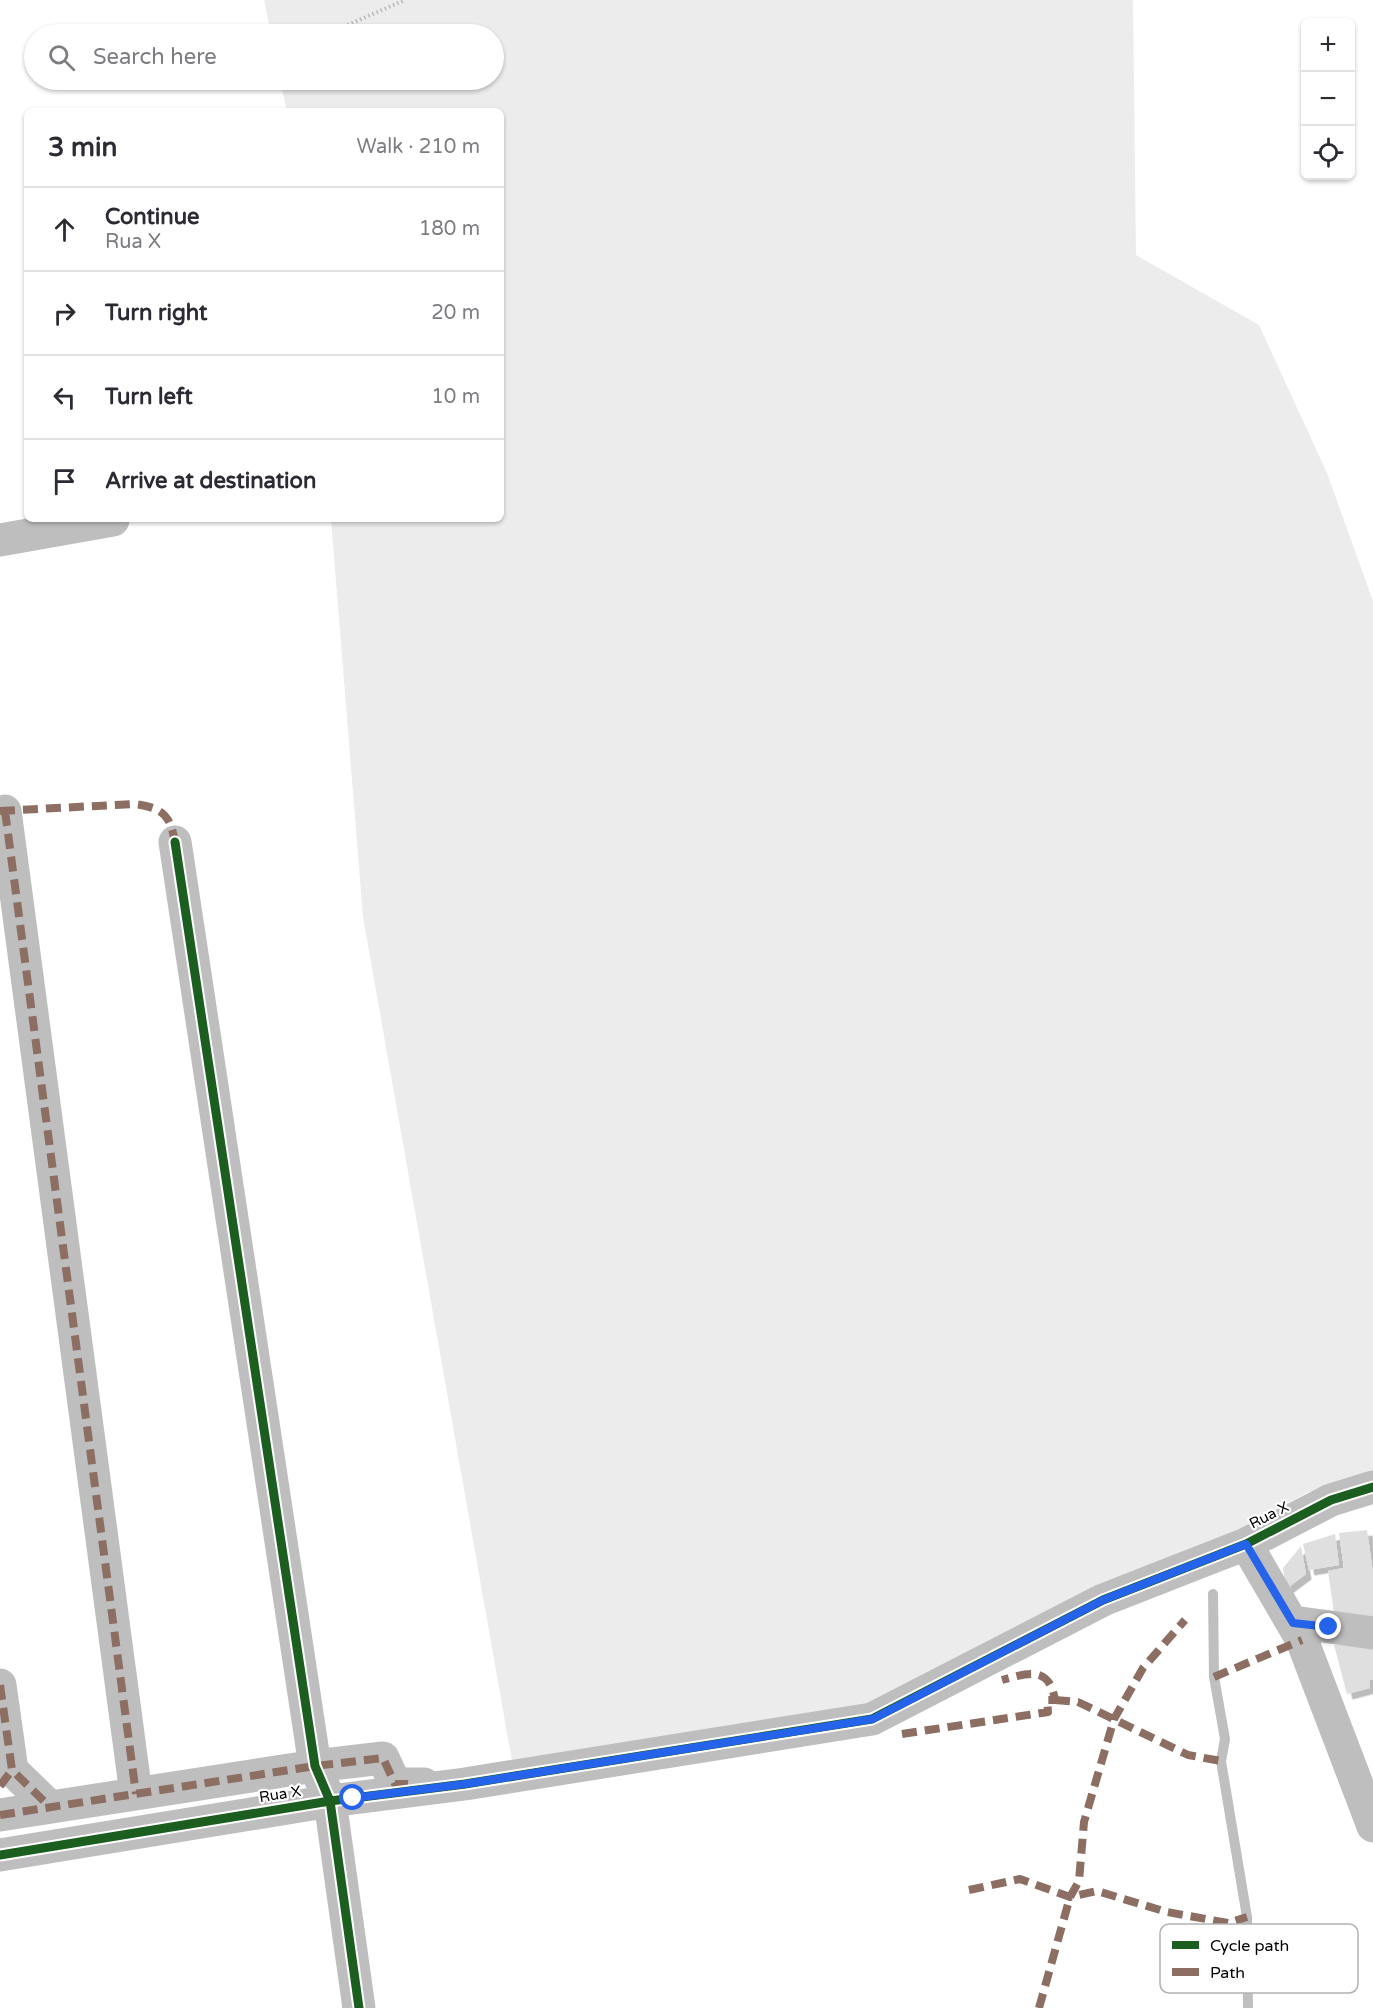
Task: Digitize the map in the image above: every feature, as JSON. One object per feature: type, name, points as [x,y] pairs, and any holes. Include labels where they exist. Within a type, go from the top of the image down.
[{"type":"street","points":[[0,540],[102,522]]},
{"type":"street","points":[[4,811],[136,1794]]},
{"type":"street","points":[[175,842],[315,1766],[330,1802],[359,2008]]},
{"type":"street","name":"Rua X","points":[[0,1855],[873,1719],[1103,1600],[1246,1544],[1331,1500],[1373,1487]]},
{"type":"street","points":[[1246,1544],[1302,1640],[1373,1826]]},
{"type":"street","points":[[1293,1623],[1373,1633]]},
{"type":"street","points":[[0,1685],[6,1778],[50,1807]]},
{"type":"street","name":"Rua X","points":[[0,1815],[315,1766],[383,1758],[395,1784],[465,1784]]},
{"type":"path","points":[[350,24],[405,0]]},
{"type":"shaded area","points":[[264,0],[1133,0],[1136,255],[1259,325],[1327,473],[1373,601],[1373,1473],[1308,1492],[1240,1531],[1098,1585],[848,1713],[512,1761],[363,917],[331,522],[504,522],[504,108],[286,108],[282,90],[504,90],[504,24],[269,24]]},
{"type":"building","points":[[1367,1530],[1373,1573],[1373,1616],[1335,1620],[1328,1571],[1344,1568],[1339,1533]]},
{"type":"building","points":[[1335,1534],[1339,1565],[1309,1570],[1303,1544]]},
{"type":"building","points":[[1301,1546],[1306,1574],[1286,1589],[1283,1568]]},
{"type":"building","points":[[1373,1644],[1373,1680],[1370,1680],[1370,1688],[1347,1694],[1334,1645]]},
{"type":"waterway","points":[[1213,1594],[1214,1677],[1225,1739],[1221,1761],[1247,1924]]},
{"type":"waterway","points":[[1248,1993],[1248,2008]]},
{"type":"marked path","points":[[0,811],[134,804],[145,806],[165,816],[172,829],[176,848]]},
{"type":"marked path","points":[[5,811],[136,1794]]},
{"type":"marked path","points":[[1039,2008],[1070,1897],[1079,1881],[1084,1822],[1114,1719],[1143,1668],[1185,1620]]},
{"type":"marked path","points":[[1214,1677],[1302,1640]]},
{"type":"marked path","points":[[902,1734],[1048,1712],[1047,1700],[1055,1700],[1048,1681],[1042,1676],[1029,1674],[1002,1680]]},
{"type":"marked path","points":[[0,1685],[12,1770],[50,1807]]},
{"type":"marked path","points":[[1055,1700],[1078,1702],[1188,1755],[1221,1761]]},
{"type":"marked path","points":[[0,1815],[315,1766],[383,1758],[395,1784],[411,1784]]},
{"type":"marked path","points":[[0,1786],[12,1770]]},
{"type":"marked path","points":[[969,1890],[1020,1879],[1070,1897],[1097,1891],[1167,1912],[1228,1923],[1247,1917]]},
{"type":"cycle path","points":[[175,842],[315,1766],[330,1801],[359,2008]]},
{"type":"cycle path","points":[[0,1855],[330,1801],[465,1784],[872,1719],[1103,1600],[1246,1544],[1331,1500],[1373,1487]]},
{"type":"route","points":[[353,1798],[465,1784],[873,1719],[1103,1600],[1246,1544],[1293,1623],[1329,1627]]}]
